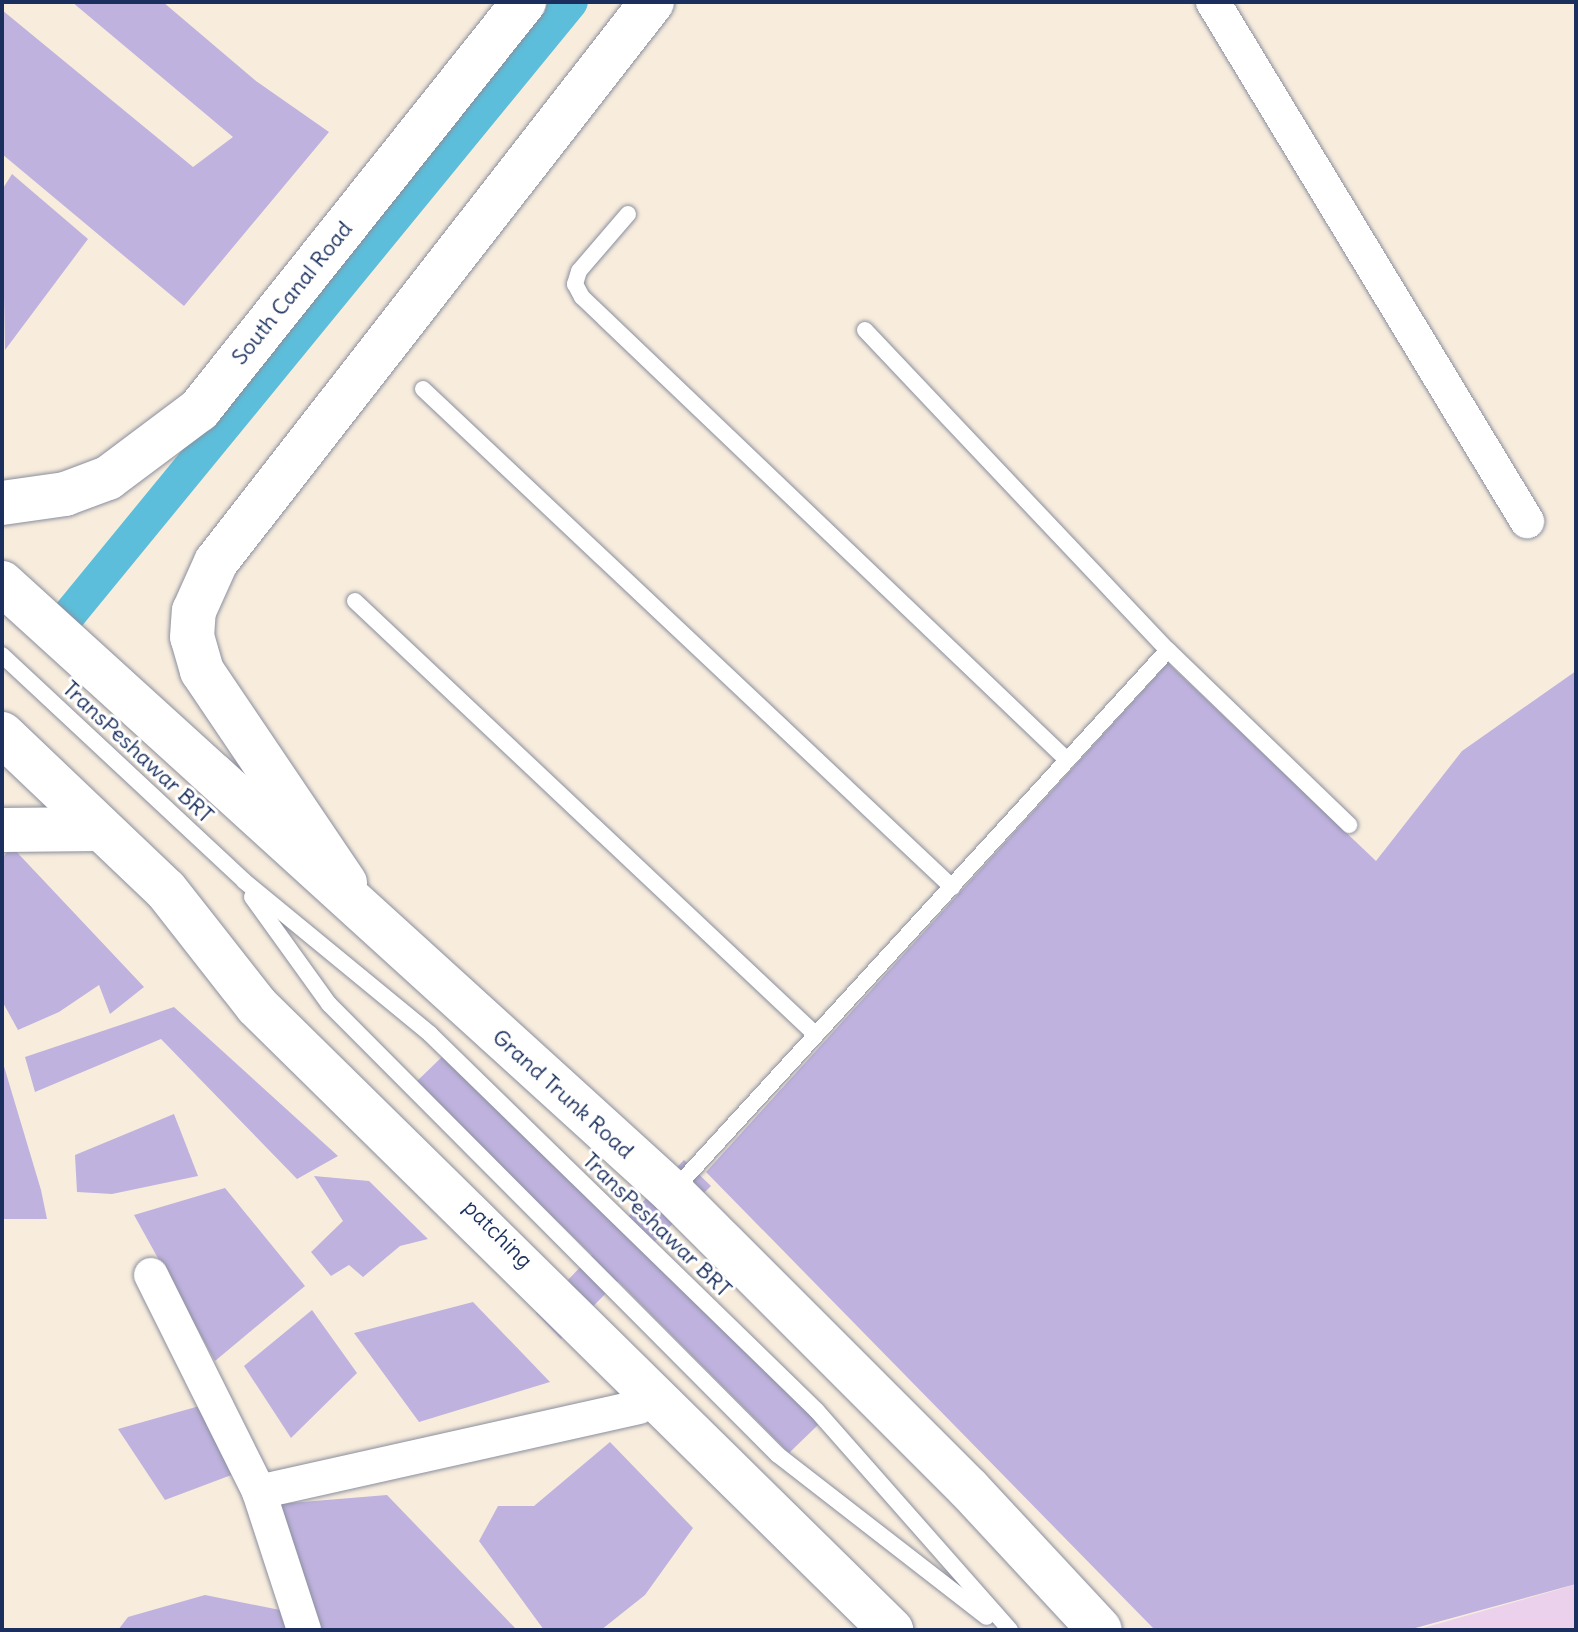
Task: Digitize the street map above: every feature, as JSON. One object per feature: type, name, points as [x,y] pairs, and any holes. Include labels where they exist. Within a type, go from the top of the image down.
[{"type":"main road","name":"South Canal Road","points":[[2,503],[65,494],[108,478],[199,410],[524,2]]},
{"type":"main road","points":[[368,917],[202,671],[192,637],[194,611],[216,562],[652,2]]},
{"type":"main road","name":"Grand Trunk Road","points":[[2,583],[672,1192],[969,1489],[1100,1630]]},
{"type":"main road","points":[[2,734],[37,768],[77,827],[166,890],[257,1006],[709,1464],[891,1630]]},
{"type":"main road","points":[[2,830],[77,827]]},
{"type":"street","points":[[1213,2],[1527,521]]},
{"type":"street","points":[[151,1275],[259,1492],[304,1630]]},
{"type":"street","points":[[259,1492],[639,1407]]},
{"type":"lane","points":[[628,214],[579,271],[575,284],[582,297],[1067,760]]},
{"type":"lane","points":[[865,330],[1168,650],[1349,825]]},
{"type":"lane","points":[[423,389],[952,887]]},
{"type":"lane","points":[[355,601],[816,1035]]},
{"type":"lane","points":[[672,1192],[1168,650]]},
{"type":"lane","name":"TransPeshawar BRT","points":[[2,655],[244,881],[430,1034],[817,1411],[1010,1630]]},
{"type":"lane","name":"TransPeshawar BRT","points":[[244,881],[329,1004],[778,1455],[1002,1630]]},
{"type":"lane","name":"patching","points":[[251,1015],[639,1407],[709,1464],[818,1585]]},
{"type":"shaded area","points":[[1576,1584],[1576,1630],[1416,1630],[1560,1589]]},
{"type":"building","points":[[72,2],[163,2],[256,81],[329,132],[184,306],[2,154],[2,10],[193,167],[233,137]]},
{"type":"building","points":[[12,174],[88,239],[5,350],[2,190]]},
{"type":"building","points":[[1168,663],[1376,861],[1462,751],[1576,671],[1576,1584],[1408,1630],[1155,1630],[706,1172]]},
{"type":"building","points":[[12,847],[144,987],[110,1014],[99,985],[59,1012],[18,1030],[2,1001],[2,858]]},
{"type":"building","points":[[174,1007],[338,1156],[297,1179],[161,1039],[35,1092],[25,1057]]},
{"type":"building","points":[[445,1054],[619,1226],[684,1160],[711,1186],[645,1251],[819,1424],[789,1453],[618,1281],[561,1339],[536,1313],[592,1255],[415,1083]]},
{"type":"building","points":[[3,1063],[41,1190],[47,1219],[2,1219]]},
{"type":"building","points":[[174,1114],[198,1176],[112,1194],[77,1192],[75,1155]]},
{"type":"building","points":[[314,1176],[369,1181],[428,1239],[400,1246],[363,1277],[349,1265],[331,1276],[311,1252],[343,1221]]},
{"type":"building","points":[[225,1188],[305,1286],[215,1361],[134,1215]]},
{"type":"building","points":[[473,1302],[550,1382],[419,1422],[354,1333]]},
{"type":"building","points":[[312,1310],[357,1373],[291,1438],[244,1366]]},
{"type":"building","points":[[203,1405],[234,1474],[165,1500],[118,1429]]},
{"type":"building","points":[[610,1442],[693,1528],[645,1595],[601,1630],[544,1630],[479,1541],[498,1506],[534,1506]]},
{"type":"building","points":[[387,1495],[517,1630],[307,1630],[278,1504]]},
{"type":"building","points":[[205,1595],[280,1610],[291,1630],[118,1630],[128,1617]]},
{"type":"waterway","points":[[69,615],[571,2]]}]
